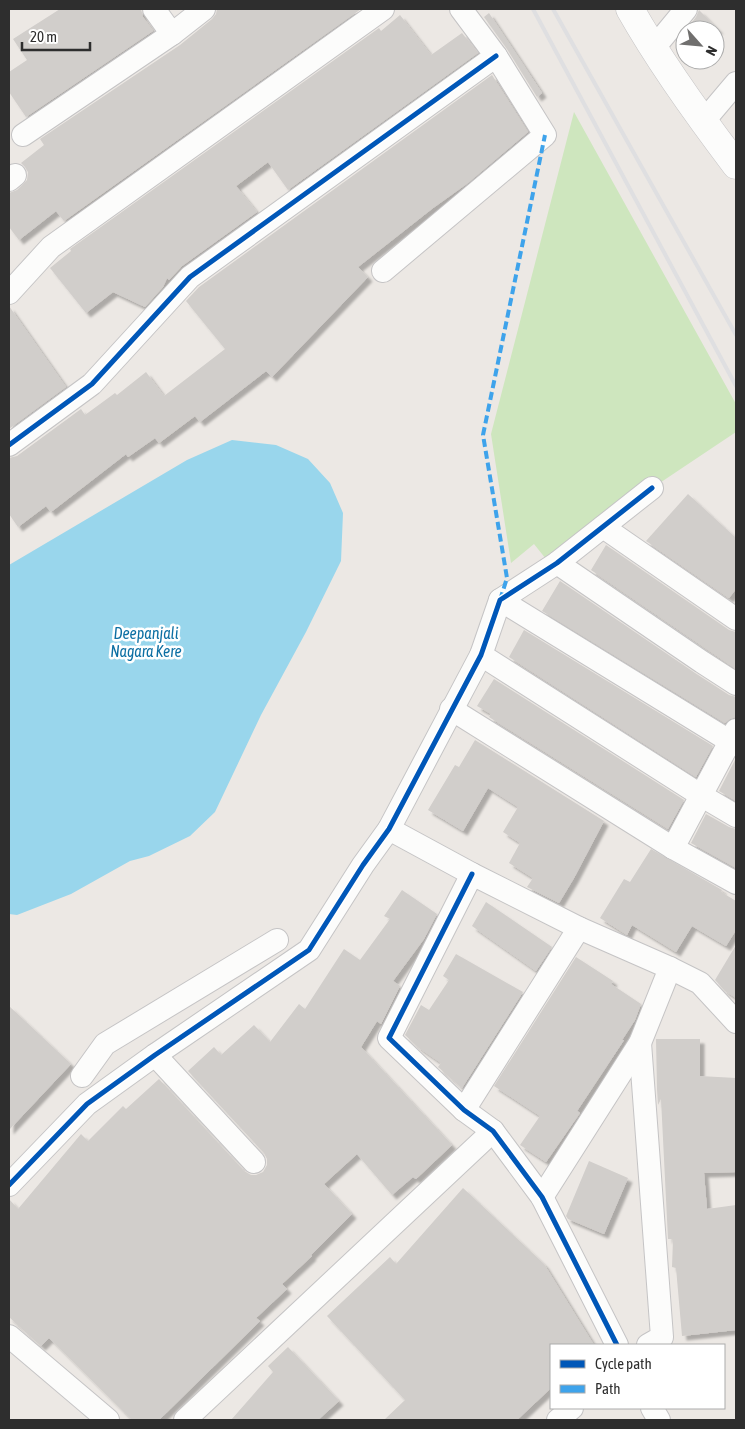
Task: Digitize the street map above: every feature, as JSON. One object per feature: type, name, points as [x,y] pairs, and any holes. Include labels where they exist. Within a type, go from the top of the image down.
[{"type":"street","points":[[154,9],[172,34]]},
{"type":"street","points":[[23,135],[172,34],[204,9]]},
{"type":"street","points":[[9,293],[51,247],[382,9]]},
{"type":"street","points":[[383,271],[545,135],[496,56],[461,9]]},
{"type":"street","points":[[630,9],[653,49],[736,166]]},
{"type":"street","points":[[653,49],[686,9]]},
{"type":"street","points":[[9,445],[92,384],[190,278],[496,56]]},
{"type":"street","points":[[703,122],[736,83]]},
{"type":"street","points":[[9,1185],[87,1104],[309,950],[363,865],[389,829],[481,655],[500,600],[557,563],[652,488]]},
{"type":"street","points":[[603,527],[736,619]]},
{"type":"street","points":[[557,563],[736,684]]},
{"type":"street","points":[[500,600],[734,738],[673,848]]},
{"type":"street","points":[[481,655],[736,816]]},
{"type":"street","points":[[451,709],[673,848],[736,883]]},
{"type":"street","points":[[389,829],[472,874],[579,928],[700,983],[736,1022]]},
{"type":"street","points":[[472,874],[389,1038],[464,1110],[493,1130],[542,1197],[616,1344]]},
{"type":"street","points":[[464,1110],[579,928]]},
{"type":"street","points":[[82,1076],[105,1044],[277,940]]},
{"type":"street","points":[[542,1197],[640,1043],[670,968]]},
{"type":"street","points":[[640,1043],[662,1337],[650,1344]]},
{"type":"street","points":[[156,1055],[254,1162]]},
{"type":"street","points":[[185,1420],[493,1130]]},
{"type":"street","points":[[9,1336],[108,1420]]},
{"type":"street","points":[[558,1420],[571,1409]]},
{"type":"street","points":[[653,1409],[659,1420]]},
{"type":"green space","points":[[574,112],[736,404],[736,432],[546,559],[534,544],[511,563],[491,434]]},
{"type":"water","name":"Deepanjali Nagara Kere","points":[[232,440],[276,445],[308,459],[330,483],[343,513],[341,561],[306,632],[261,715],[215,812],[190,836],[149,856],[130,861],[71,894],[17,915],[9,914],[9,565],[187,460]]},
{"type":"building","points":[[60,9],[141,9],[143,17],[153,31],[26,117],[9,92],[9,72],[27,60],[13,39]]},
{"type":"building","points":[[217,9],[361,9],[64,221],[56,211],[19,240],[9,227],[9,193],[17,190],[27,180],[28,172],[21,163],[44,145],[40,139],[180,45],[212,19]]},
{"type":"building","points":[[699,10],[709,20],[694,20]]},
{"type":"building","points":[[489,13],[542,93],[537,97],[507,49],[484,17]]},
{"type":"building","points":[[400,15],[431,55],[462,33],[478,53],[288,190],[268,162],[236,186],[257,212],[182,266],[169,280],[167,278],[163,287],[145,307],[113,292],[86,313],[50,268],[71,251],[70,249],[379,28],[381,31]]},
{"type":"building","points":[[492,75],[528,132],[468,183],[358,267],[368,277],[272,377],[266,371],[200,422],[195,416],[159,443],[155,438],[128,457],[126,454],[51,512],[46,506],[18,527],[9,514],[9,458],[17,456],[81,409],[85,415],[115,393],[117,395],[146,372],[164,396],[225,349],[186,301],[199,287]]},
{"type":"building","points":[[9,306],[66,387],[9,429]]},
{"type":"building","points":[[688,494],[736,538],[736,589],[729,598],[646,541]]},
{"type":"building","points":[[606,545],[729,630],[736,632],[736,669],[591,570]]},
{"type":"building","points":[[560,581],[695,673],[729,695],[736,697],[736,717],[725,723],[542,611]]},
{"type":"building","points":[[524,630],[713,746],[696,777],[509,657]]},
{"type":"building","points":[[494,679],[684,800],[668,829],[489,717],[491,714],[477,706]]},
{"type":"building","points":[[475,740],[604,821],[559,903],[527,887],[533,878],[509,863],[520,843],[503,832],[518,807],[488,788],[463,831],[428,810],[455,765],[459,767]]},
{"type":"building","points":[[736,758],[736,801],[719,791]]},
{"type":"building","points":[[706,814],[736,829],[736,868],[691,843]]},
{"type":"building","points":[[651,849],[722,890],[721,892],[736,901],[736,930],[726,946],[692,926],[676,952],[632,925],[627,935],[600,918],[624,879],[630,882]]},
{"type":"building","points":[[402,890],[437,914],[424,939],[393,981],[400,986],[381,1024],[377,1021],[361,1047],[452,1145],[416,1179],[413,1177],[392,1195],[357,1154],[324,1184],[352,1214],[282,1284],[287,1289],[256,1318],[260,1321],[159,1420],[132,1420],[49,1338],[41,1346],[9,1317],[9,1199],[18,1209],[81,1134],[88,1141],[123,1106],[126,1109],[159,1079],[244,1171],[251,1175],[263,1172],[267,1165],[264,1153],[188,1071],[214,1047],[221,1055],[254,1025],[270,1042],[299,1004],[305,1009],[344,949],[360,960],[390,919],[384,916]]},
{"type":"building","points":[[486,902],[552,947],[536,971],[472,926]]},
{"type":"building","points":[[736,945],[736,998],[725,991],[715,980]]},
{"type":"building","points":[[456,954],[523,992],[462,1088],[438,1067],[441,1063],[419,1048],[405,1035],[421,1005],[429,1010],[449,980],[443,976]]},
{"type":"building","points":[[576,957],[613,981],[611,984],[641,1004],[635,1020],[622,1040],[624,1040],[577,1111],[580,1113],[546,1162],[520,1145],[540,1116],[494,1086]]},
{"type":"building","points":[[9,1006],[71,1064],[9,1130]]},
{"type":"building","points":[[656,1039],[700,1039],[700,1076],[736,1078],[736,1172],[704,1173],[707,1209],[736,1205],[736,1330],[682,1336],[676,1268],[672,1267],[673,1239],[668,1239],[661,1099],[658,1105],[657,1089]]},
{"type":"building","points":[[589,1161],[628,1178],[604,1234],[568,1219],[566,1216]]},
{"type":"building","points":[[463,1188],[544,1264],[593,1344],[550,1344],[550,1389],[517,1420],[384,1420],[405,1400],[327,1316],[390,1257],[396,1264]]},
{"type":"building","points":[[288,1347],[339,1401],[318,1420],[231,1420],[273,1372],[268,1366]]},
{"type":"railway","points":[[533,9],[736,386]]},
{"type":"railway","points":[[553,9],[736,335]]},
{"type":"marked path","points":[[500,600],[507,578],[483,435],[545,135]]},
{"type":"cycle path","points":[[9,445],[92,384],[190,277],[496,56]]},
{"type":"cycle path","points":[[9,1185],[87,1104],[155,1055],[309,950],[363,865],[389,829],[481,655],[500,600],[557,563],[652,488]]},
{"type":"cycle path","points":[[472,874],[389,1038],[464,1110],[493,1131],[542,1197],[616,1344]]}]
